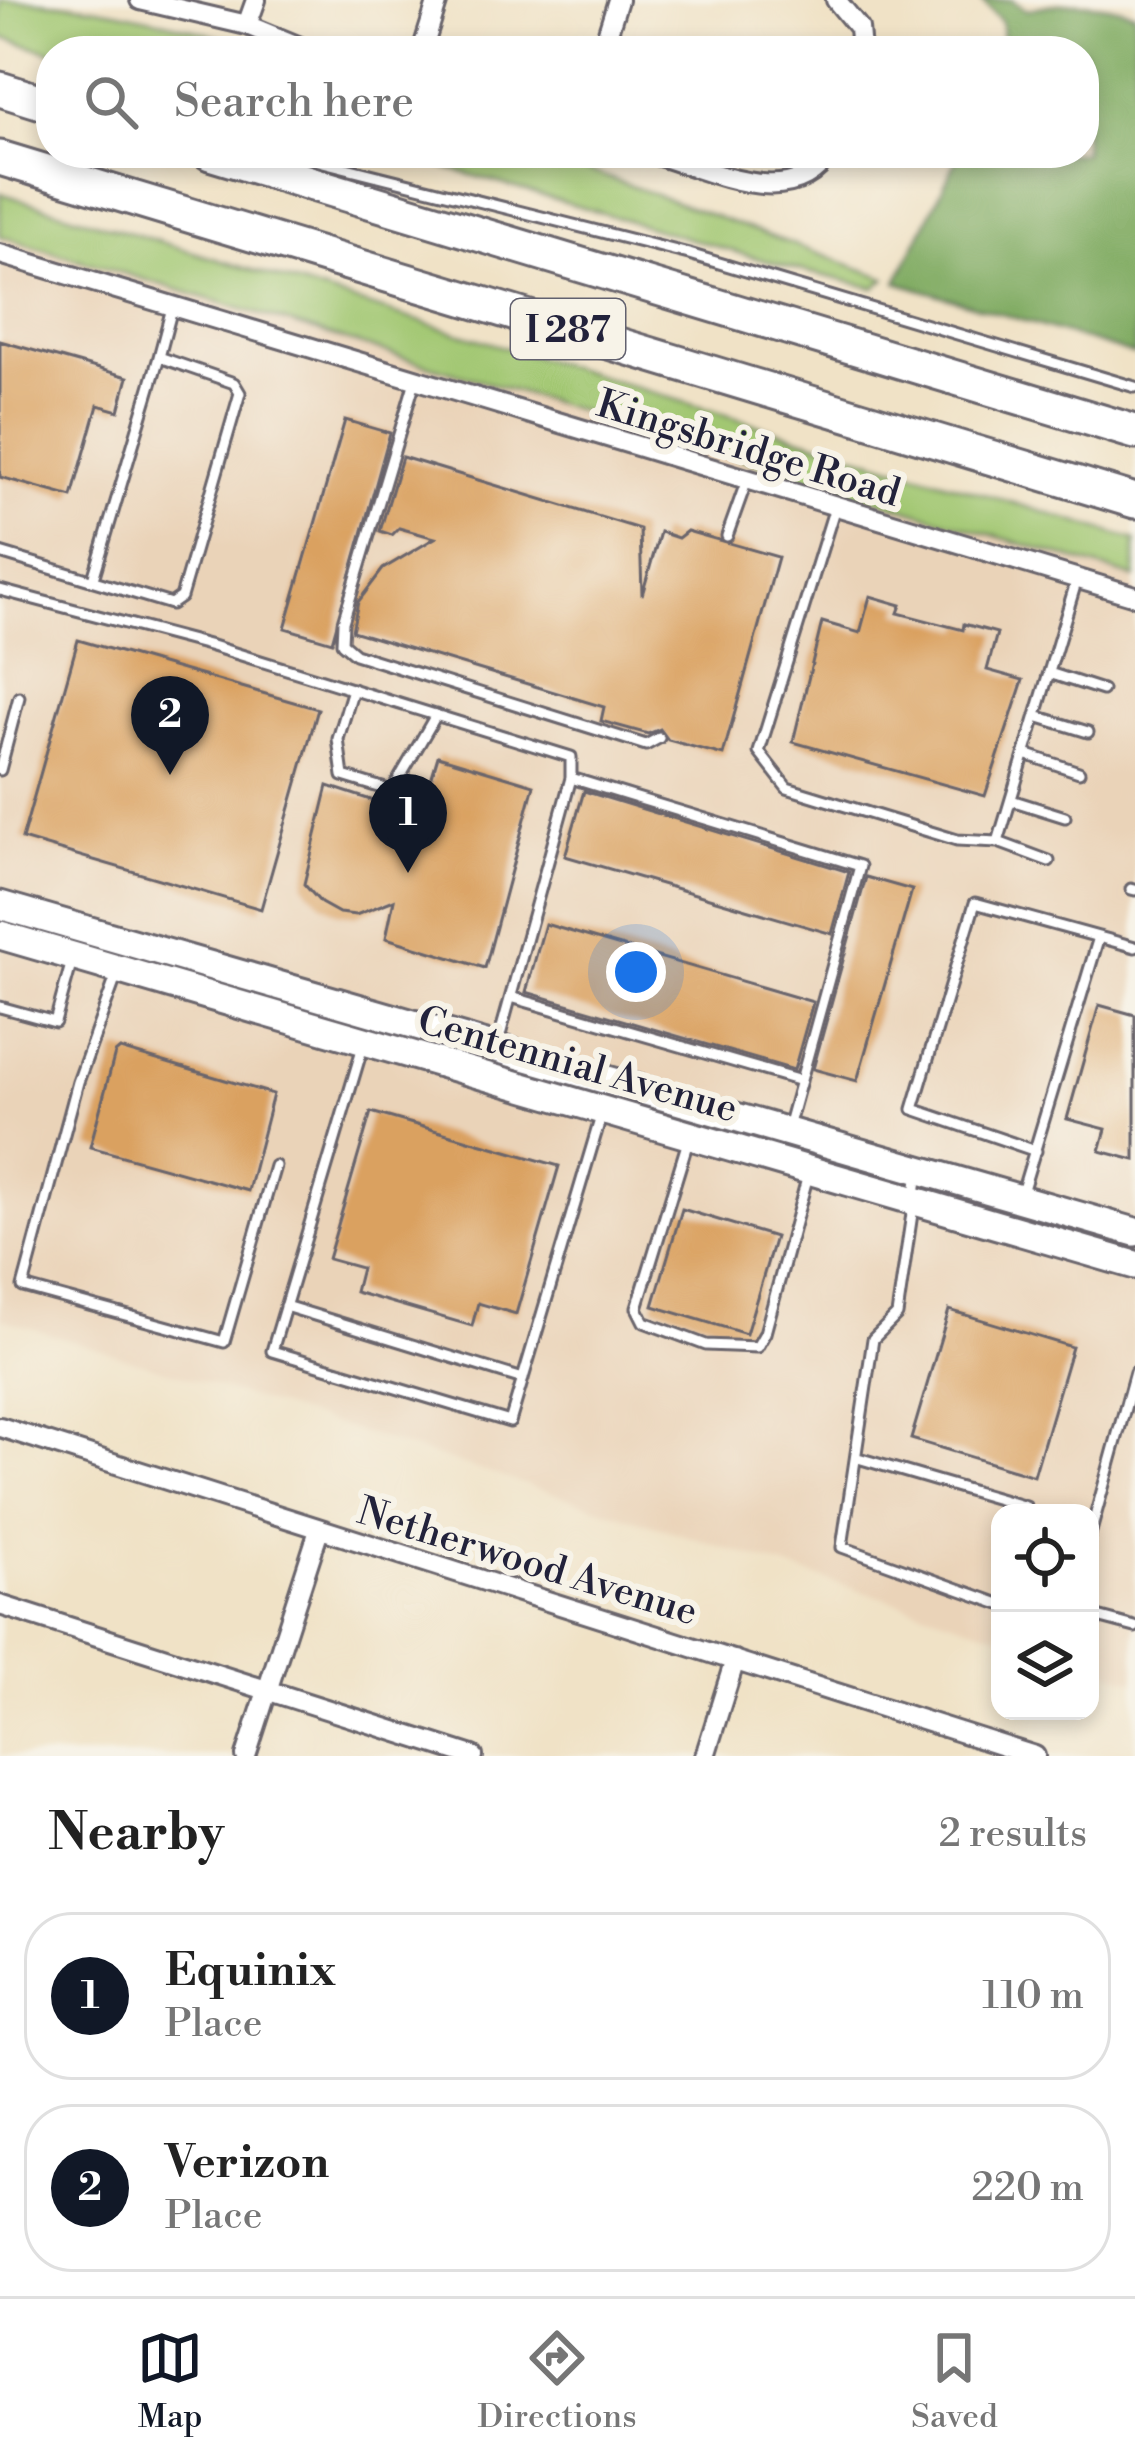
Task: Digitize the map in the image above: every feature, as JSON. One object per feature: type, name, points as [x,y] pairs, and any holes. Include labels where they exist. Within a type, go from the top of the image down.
[{"type":"highway","points":[[0,89],[36,100]]},
{"type":"highway","name":"I 287","points":[[0,158],[1135,501]]},
{"type":"highway","name":"I 287","points":[[260,168],[1135,432]]},
{"type":"main road","name":"Centennial Avenue","points":[[0,905],[1135,1232]]},
{"type":"main road","name":"Centennial Avenue","points":[[0,934],[1135,1265]]},
{"type":"street","points":[[140,0],[247,25],[274,36]]},
{"type":"street","points":[[247,25],[256,0]]},
{"type":"street","points":[[427,36],[438,0]]},
{"type":"street","points":[[607,36],[618,0]]},
{"type":"street","points":[[836,0],[859,28],[860,36]]},
{"type":"street","points":[[708,168],[781,187],[809,179],[817,168]]},
{"type":"street","name":"Kingsbridge Road","points":[[0,254],[1135,596]]},
{"type":"street","name":"Netherwood Avenue","points":[[0,1427],[1035,1756]]},
{"type":"street","points":[[246,1756],[319,1529]]},
{"type":"street","points":[[0,1605],[472,1756]]},
{"type":"street","points":[[705,1756],[735,1660]]},
{"type":"lane","points":[[347,168],[689,254],[1135,387]]},
{"type":"lane","points":[[93,579],[172,308]]},
{"type":"lane","points":[[0,553],[171,604],[182,597],[240,393],[233,383],[159,357]]},
{"type":"lane","points":[[415,381],[343,622],[342,643],[355,654],[646,745],[659,738]]},
{"type":"lane","points":[[727,536],[747,480]]},
{"type":"lane","points":[[835,506],[759,752],[787,788],[957,840],[998,842],[1049,861]]},
{"type":"lane","points":[[998,842],[1077,579]]},
{"type":"lane","points":[[0,590],[353,689],[571,757],[571,778],[496,1048]]},
{"type":"lane","points":[[1049,673],[1102,690]]},
{"type":"lane","points":[[353,689],[337,759],[343,776],[380,790],[392,791],[404,779],[436,715]]},
{"type":"lane","points":[[0,770],[19,698]]},
{"type":"lane","points":[[1036,716],[1088,732]]},
{"type":"lane","points":[[1025,754],[1079,772]]},
{"type":"lane","points":[[571,778],[860,866],[787,1132]]},
{"type":"lane","points":[[1011,800],[1065,818]]},
{"type":"lane","points":[[1036,1150],[913,1109],[975,903],[1135,947]]},
{"type":"lane","points":[[1020,1199],[1099,937]]},
{"type":"lane","points":[[0,1006],[56,1022],[74,956]]},
{"type":"lane","points":[[118,969],[78,1082],[23,1287],[224,1342],[275,1166]]},
{"type":"lane","points":[[511,998],[801,1081]]},
{"type":"lane","points":[[364,1041],[272,1351],[343,1374],[510,1422],[603,1110]]},
{"type":"lane","points":[[690,1136],[637,1308],[644,1322],[706,1346],[757,1347],[765,1333],[810,1171]]},
{"type":"lane","points":[[919,1170],[898,1315],[873,1339],[842,1547],[991,1601]]},
{"type":"lane","points":[[285,1306],[523,1379]]},
{"type":"lane","points":[[1098,1504],[1135,1372]]},
{"type":"lane","points":[[858,1458],[1016,1504]]},
{"type":"lane","points":[[1099,1617],[1135,1627]]},
{"type":"shaded area","points":[[0,236],[1135,578],[1135,1681],[1099,1668],[1099,1504],[991,1504],[991,1632],[0,1318]]},
{"type":"green space","points":[[0,0],[132,14],[215,36],[36,36],[36,48],[0,37]]},
{"type":"green space","points":[[981,0],[1011,0],[1027,10],[1080,3],[1135,13],[1135,355],[897,282],[953,168],[1099,168],[1099,36],[1002,36],[1002,22]]},
{"type":"green space","points":[[447,168],[582,168],[886,278],[875,288]]},
{"type":"green space","points":[[0,193],[1135,540],[1135,578],[0,236]]},
{"type":"building","points":[[0,341],[128,377],[119,411],[98,405],[72,497],[0,477]]},
{"type":"building","points":[[345,420],[390,433],[332,642],[285,628]]},
{"type":"building","points":[[402,457],[640,529],[642,595],[660,532],[678,538],[687,531],[778,557],[723,755],[668,740],[660,729],[648,734],[601,721],[604,707],[352,631],[358,602],[383,569],[435,538],[399,528],[392,535],[380,531]]},
{"type":"building","points":[[870,596],[901,605],[898,613],[963,630],[964,624],[997,633],[987,670],[1023,680],[985,796],[793,742],[822,622],[860,633]]},
{"type":"building","points":[[78,640],[318,709],[261,909],[22,839]]},
{"type":"building","points":[[438,756],[534,785],[485,968],[386,938],[394,900],[356,915],[339,913],[321,903],[304,884],[328,786],[420,816]]},
{"type":"building","points":[[584,791],[849,872],[832,934],[565,856]]},
{"type":"building","points":[[866,877],[912,890],[857,1081],[813,1069]]},
{"type":"building","points":[[545,924],[813,1002],[794,1070],[526,992]]},
{"type":"building","points":[[1099,1005],[1135,1015],[1135,1160],[1100,1151],[1106,1129],[1067,1119]]},
{"type":"building","points":[[120,1049],[273,1094],[248,1191],[90,1147],[115,1053]]},
{"type":"building","points":[[371,1112],[559,1166],[516,1314],[478,1303],[472,1326],[355,1292],[361,1268],[328,1259]]},
{"type":"building","points":[[682,1209],[775,1237],[746,1334],[653,1306]]},
{"type":"building","points":[[949,1310],[1072,1347],[1034,1476],[911,1439]]},
{"type":"place","name":"Verizon","points":[[170,775]]},
{"type":"place","name":"Equinix","points":[[408,873]]}]
